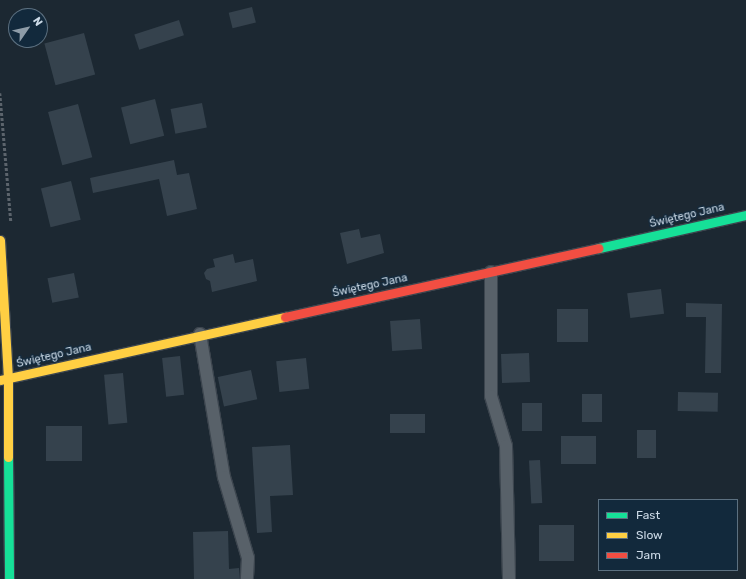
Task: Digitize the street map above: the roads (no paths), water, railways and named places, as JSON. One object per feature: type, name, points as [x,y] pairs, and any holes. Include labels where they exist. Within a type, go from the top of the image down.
[{"type":"street","name":"Świętego Jana","points":[[4,379],[200,334],[491,272],[746,215]]},
{"type":"street","points":[[0,240],[9,579]]},
{"type":"lane","points":[[491,272],[491,396],[506,446],[509,579]]},
{"type":"lane","points":[[200,334],[224,477],[248,558],[247,579]]}]
